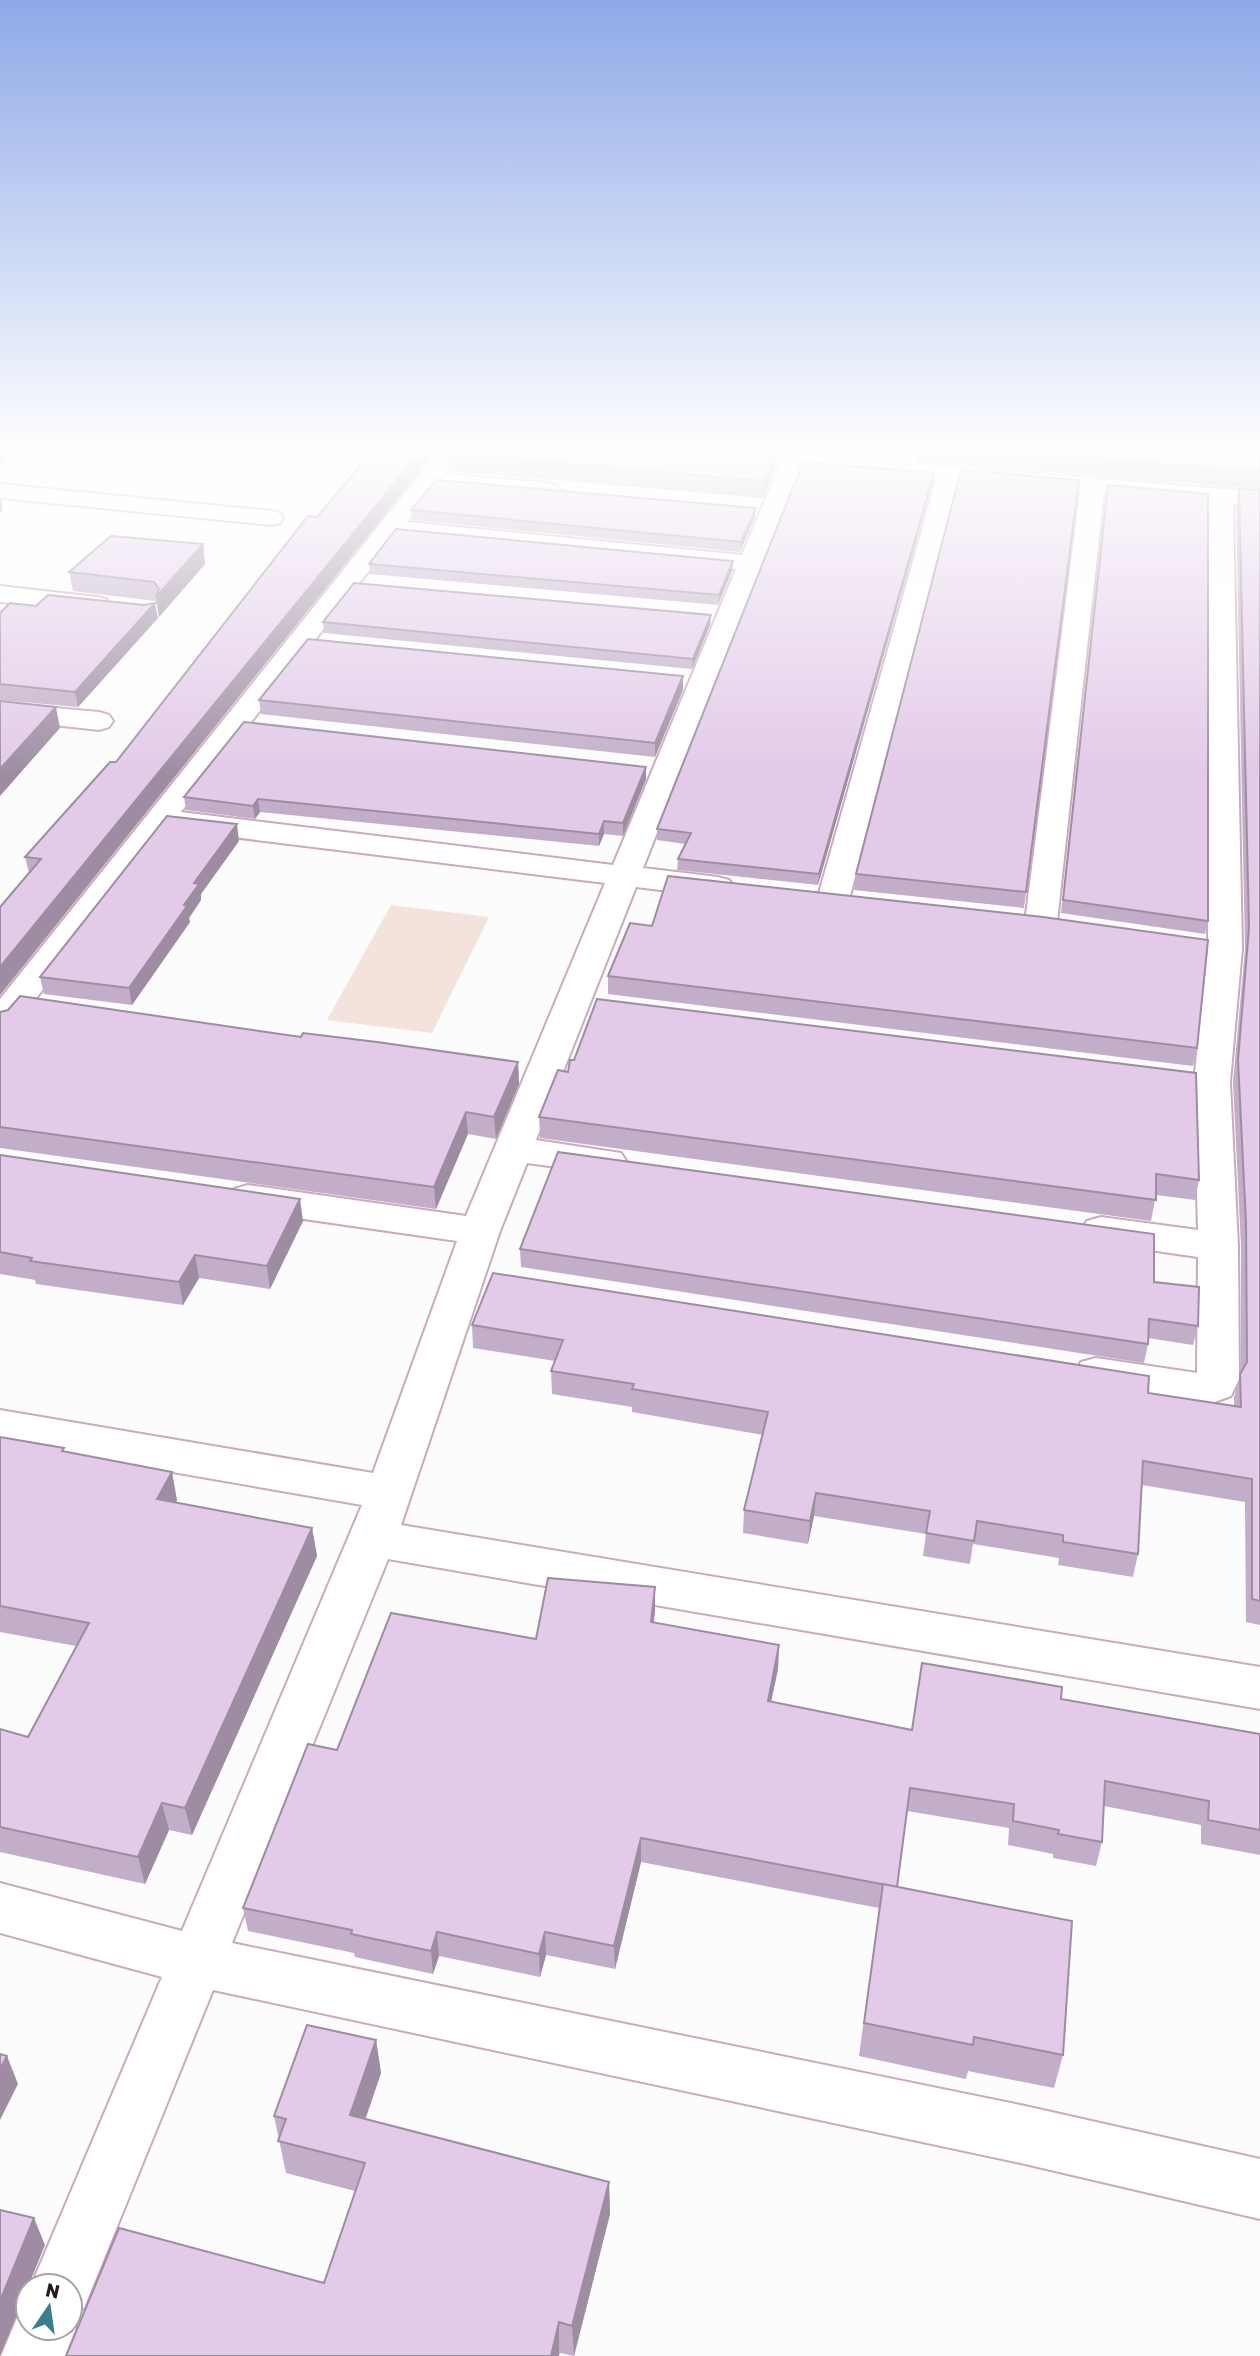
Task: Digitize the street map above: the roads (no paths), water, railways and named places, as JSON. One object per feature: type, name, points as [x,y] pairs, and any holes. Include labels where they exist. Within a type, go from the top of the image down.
[{"type":"street","points":[[7,1012],[160,819],[250,724],[360,583],[374,558]]},
{"type":"street","points":[[699,558],[751,563]]},
{"type":"street","points":[[68,2272],[373,1538],[464,1275],[513,1149],[532,1068],[586,1004],[653,768],[716,616],[752,558]]},
{"type":"street","points":[[834,900],[926,558]]},
{"type":"street","points":[[1040,922],[1084,558]]},
{"type":"street","points":[[1053,1367],[1204,1390],[1216,1385],[1218,1246],[1199,1080],[1211,947],[1220,558]]},
{"type":"street","points":[[0,594],[121,607]]},
{"type":"street","points":[[0,711],[99,721]]},
{"type":"street","points":[[160,819],[742,890]]},
{"type":"street","points":[[7,1012],[55,1008]]},
{"type":"street","points":[[513,1149],[638,1166]]},
{"type":"street","points":[[219,1194],[480,1231]]},
{"type":"street","points":[[1066,1225],[1218,1246]]},
{"type":"street","points":[[464,1275],[505,1281]]},
{"type":"street","points":[[0,1426],[389,1493]]},
{"type":"street","points":[[373,1538],[1260,1688]]},
{"type":"street","points":[[0,1908],[196,1961],[1011,2132],[1260,2189]]}]
